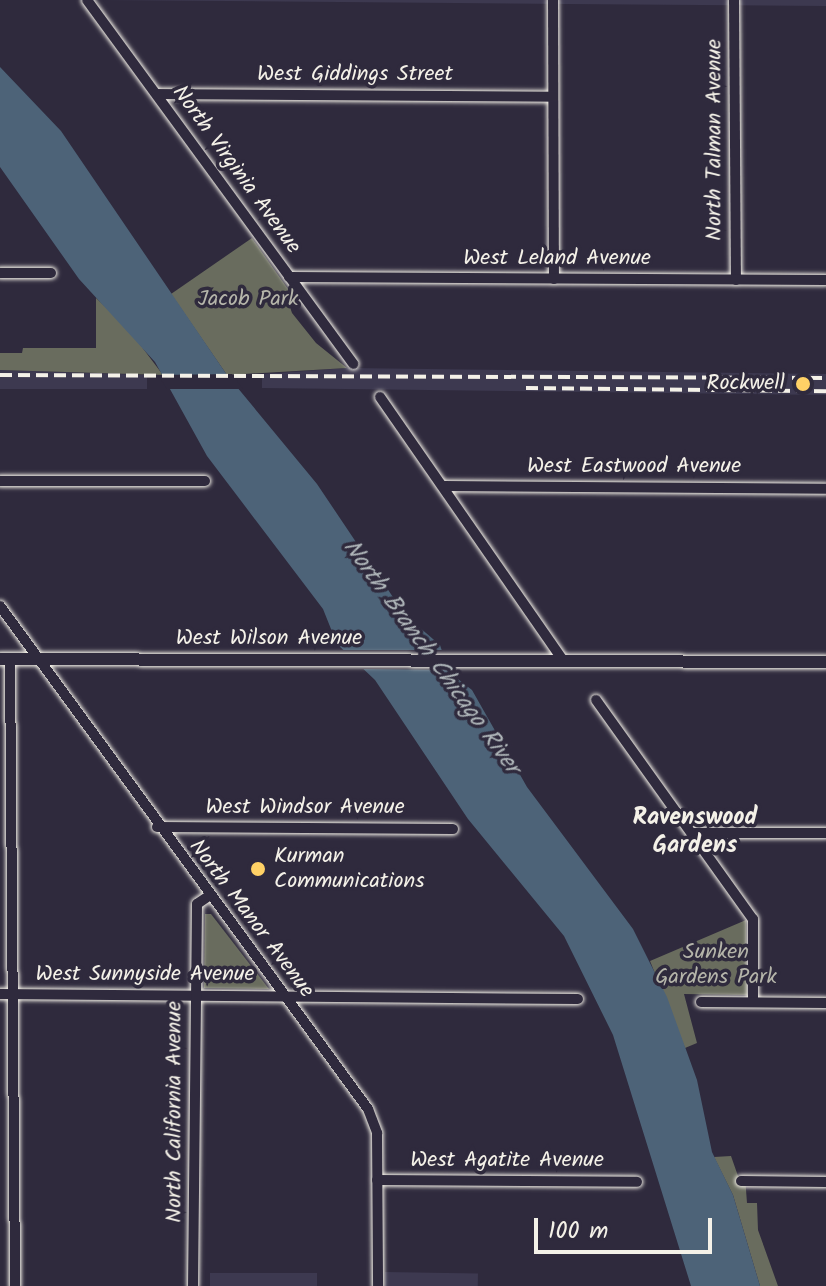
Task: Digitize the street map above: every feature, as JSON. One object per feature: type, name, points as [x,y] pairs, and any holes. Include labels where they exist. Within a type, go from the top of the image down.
[{"type":"street","name":"North Virginia Avenue","points":[[87,0],[353,364]]},
{"type":"street","points":[[553,0],[554,279]]},
{"type":"street","name":"North Talman Avenue","points":[[734,0],[736,280]]},
{"type":"street","name":"West Giddings Street","points":[[157,94],[553,97]]},
{"type":"street","points":[[0,273],[51,273]]},
{"type":"street","name":"West Leland Avenue","points":[[289,277],[826,280]]},
{"type":"street","points":[[380,397],[563,660]]},
{"type":"street","points":[[0,481],[205,481]]},
{"type":"street","name":"West Eastwood Avenue","points":[[443,486],[826,489]]},
{"type":"street","name":"North Manor Avenue","points":[[0,606],[157,827],[368,1109],[377,1133],[378,1286]]},
{"type":"street","points":[[5,659],[15,1286]]},
{"type":"street","name":"West Wilson Avenue","points":[[5,659],[826,662]]},
{"type":"street","points":[[596,700],[753,919],[753,1002]]},
{"type":"street","name":"West Windsor Avenue","points":[[157,827],[453,829]]},
{"type":"street","points":[[693,833],[826,833]]},
{"type":"street","name":"North California Avenue","points":[[193,1286],[197,904],[209,896]]},
{"type":"street","name":"West Sunnyside Avenue","points":[[0,994],[578,999]]},
{"type":"street","points":[[701,1002],[826,1003]]},
{"type":"street","name":"West Agatite Avenue","points":[[377,1180],[637,1182]]},
{"type":"street","points":[[741,1181],[826,1182]]},
{"type":"shaded area","points":[[102,0],[826,0],[826,6],[567,4]]},
{"type":"shaded area","points":[[347,368],[826,374],[826,395],[262,388],[262,374]]},
{"type":"shaded area","points":[[0,370],[147,375],[147,389],[0,389]]},
{"type":"shaded area","points":[[385,1272],[478,1274],[478,1286],[385,1286]]},
{"type":"shaded area","points":[[210,1273],[317,1273],[317,1286],[210,1286]]},
{"type":"green space","name":"Jacob Park","points":[[252,238],[293,296],[288,301],[292,313],[316,343],[347,368],[227,375],[171,294]]},
{"type":"green space","points":[[96,298],[126,326],[163,375],[0,370],[0,353],[22,353],[23,348],[96,348]]},
{"type":"green space","points":[[205,914],[211,914],[269,989],[204,988]]},
{"type":"green space","name":"Sunken Gardens Park","points":[[746,920],[747,995],[684,994],[697,1043],[685,1048],[650,961]]},
{"type":"green space","points":[[731,1156],[738,1176],[745,1176],[747,1203],[757,1203],[758,1230],[778,1286],[760,1286],[733,1195],[714,1157]]},
{"type":"water","name":"North Branch Chicago River","points":[[0,67],[61,131],[227,375],[317,484],[405,615],[440,645],[449,672],[472,690],[527,787],[633,929],[667,997],[697,1080],[712,1152],[733,1195],[760,1286],[691,1286],[613,1035],[564,936],[468,819],[375,680],[337,644],[323,609],[207,456],[155,362],[79,279],[0,167]]},
{"type":"pier","points":[[232,374],[243,389],[167,389],[158,375]]},
{"type":"pier","points":[[337,650],[445,650],[452,670],[358,669]]},
{"type":"railway","points":[[0,375],[826,378]]},
{"type":"railway","points":[[526,388],[826,391]]},
{"type":"place","name":"Rockwell","points":[[803,384]]},
{"type":"place","name":"Kurman Communications","points":[[258,869]]},
{"type":"district","name":"Ravenswood Gardens","points":[[695,832]]}]
